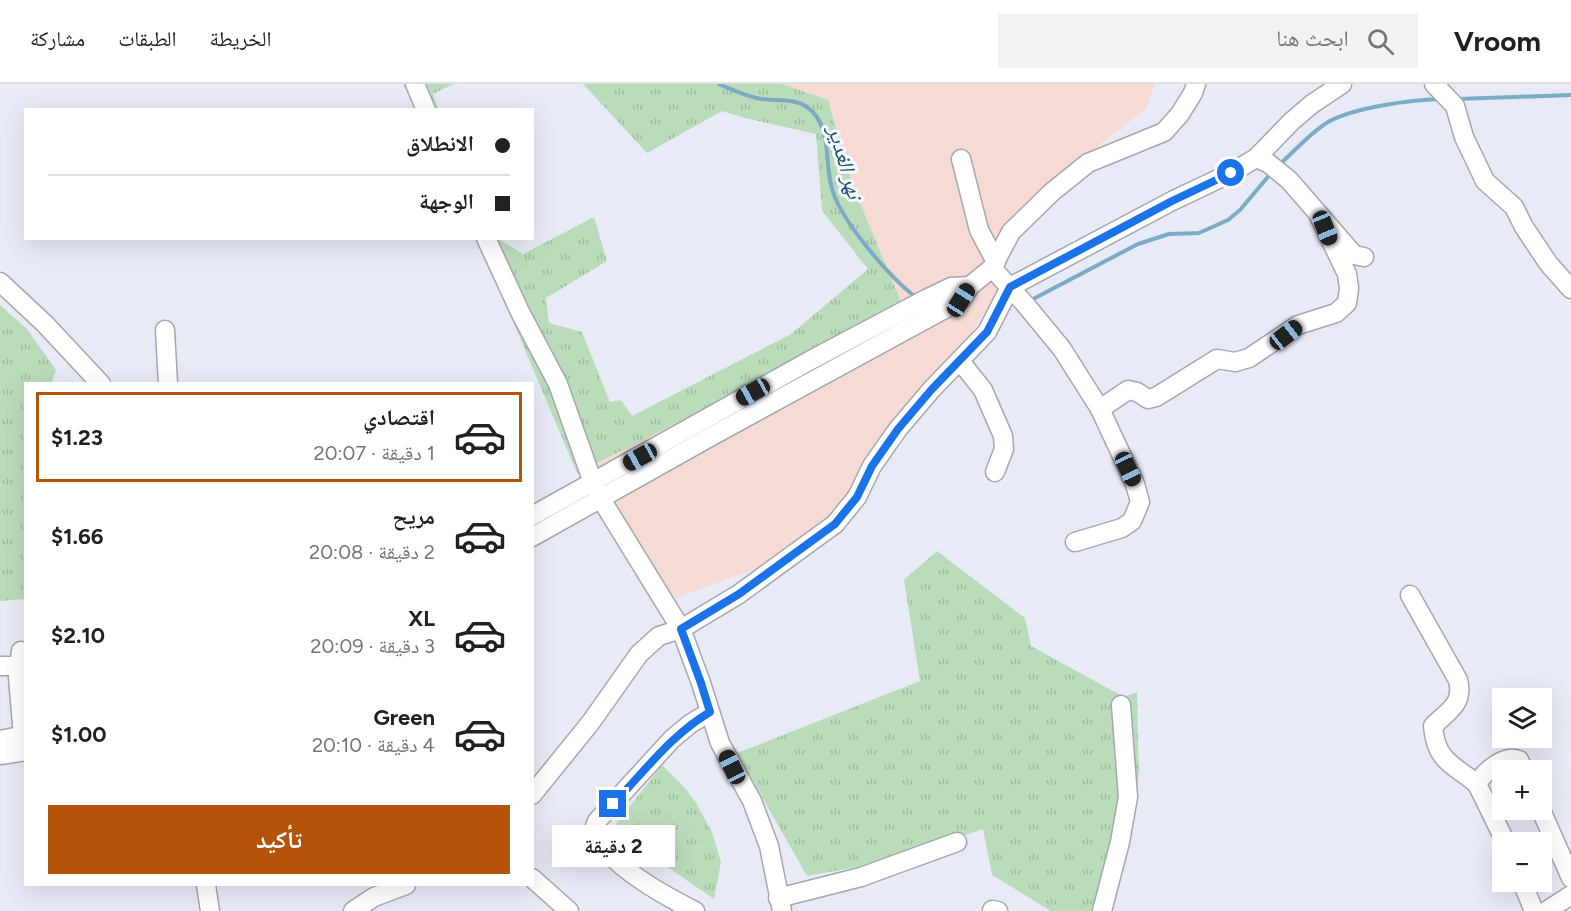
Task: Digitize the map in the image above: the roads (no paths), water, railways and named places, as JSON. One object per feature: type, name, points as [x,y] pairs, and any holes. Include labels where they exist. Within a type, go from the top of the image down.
[{"type":"street","points":[[415,84],[425,108]]},
{"type":"street","points":[[534,536],[597,491],[801,365],[951,287],[970,286],[994,265],[1011,232],[1052,192],[1088,163],[1164,132],[1180,114],[1196,84]]},
{"type":"street","points":[[534,793],[591,722],[639,654],[659,636],[681,629],[739,594],[835,524],[857,497],[872,466],[898,429],[932,389],[987,332],[1010,287],[1172,201],[1231,173],[1268,164],[1292,121],[1342,84]]},
{"type":"street","points":[[1434,84],[1452,103],[1464,137],[1485,181],[1514,207],[1524,227],[1548,262],[1571,289]]},
{"type":"street","points":[[961,159],[979,230],[994,265],[1062,349],[1100,408],[1135,484],[1140,502],[1132,521],[1122,528],[1075,542]]},
{"type":"street","points":[[1268,164],[1289,180],[1354,255],[1364,257]]},
{"type":"street","points":[[1100,408],[1128,390],[1137,392],[1148,399],[1156,397],[1217,359],[1235,362],[1249,358],[1298,325],[1336,313],[1347,303],[1349,288],[1347,274],[1320,218]]},
{"type":"street","points":[[487,240],[520,312],[558,384],[597,491],[681,629],[720,743],[752,801],[769,846],[780,905],[957,842]]},
{"type":"street","points":[[0,282],[45,324],[99,382]]},
{"type":"street","points":[[165,330],[168,382]]},
{"type":"street","points":[[960,361],[983,390],[1004,436],[1004,449],[995,472]]},
{"type":"street","points":[[534,515],[597,491]]},
{"type":"street","points":[[1410,595],[1458,680],[1461,691],[1459,701],[1433,726],[1434,743],[1447,762],[1477,784],[1501,832]]},
{"type":"street","points":[[0,666],[21,651]]},
{"type":"street","points":[[21,651],[18,677],[24,732]]},
{"type":"street","points":[[1102,911],[1120,842],[1128,797],[1121,705]]},
{"type":"street","points":[[695,911],[660,894],[609,854],[598,842],[593,831],[597,820],[672,739],[690,724],[710,712]]},
{"type":"street","points":[[0,740],[24,741]]},
{"type":"street","points":[[0,755],[24,742]]},
{"type":"street","points":[[1477,784],[1487,770],[1492,768]]},
{"type":"street","points":[[1545,820],[1571,878]]},
{"type":"street","points":[[534,880],[569,911]]},
{"type":"street","points":[[206,886],[210,911]]},
{"type":"street","points":[[353,911],[374,897],[403,886]]},
{"type":"street","points":[[1526,892],[1534,911]]},
{"type":"street","points":[[1546,911],[1571,895]]},
{"type":"waterway","name":"نهر الغدير","points":[[719,84],[756,98],[797,102],[807,107],[815,115],[824,135],[830,181],[838,205],[868,248],[892,276],[914,296]]},
{"type":"waterway","name":"نهر الغدير","points":[[1458,99],[1571,95]]},
{"type":"waterway","name":"نهر الغدير","points":[[1279,165],[1315,131],[1339,117],[1383,105],[1441,99]]},
{"type":"waterway","name":"نهر الغدير","points":[[1035,298],[1138,244],[1169,234],[1199,233],[1228,220],[1240,210],[1272,172]]}]
